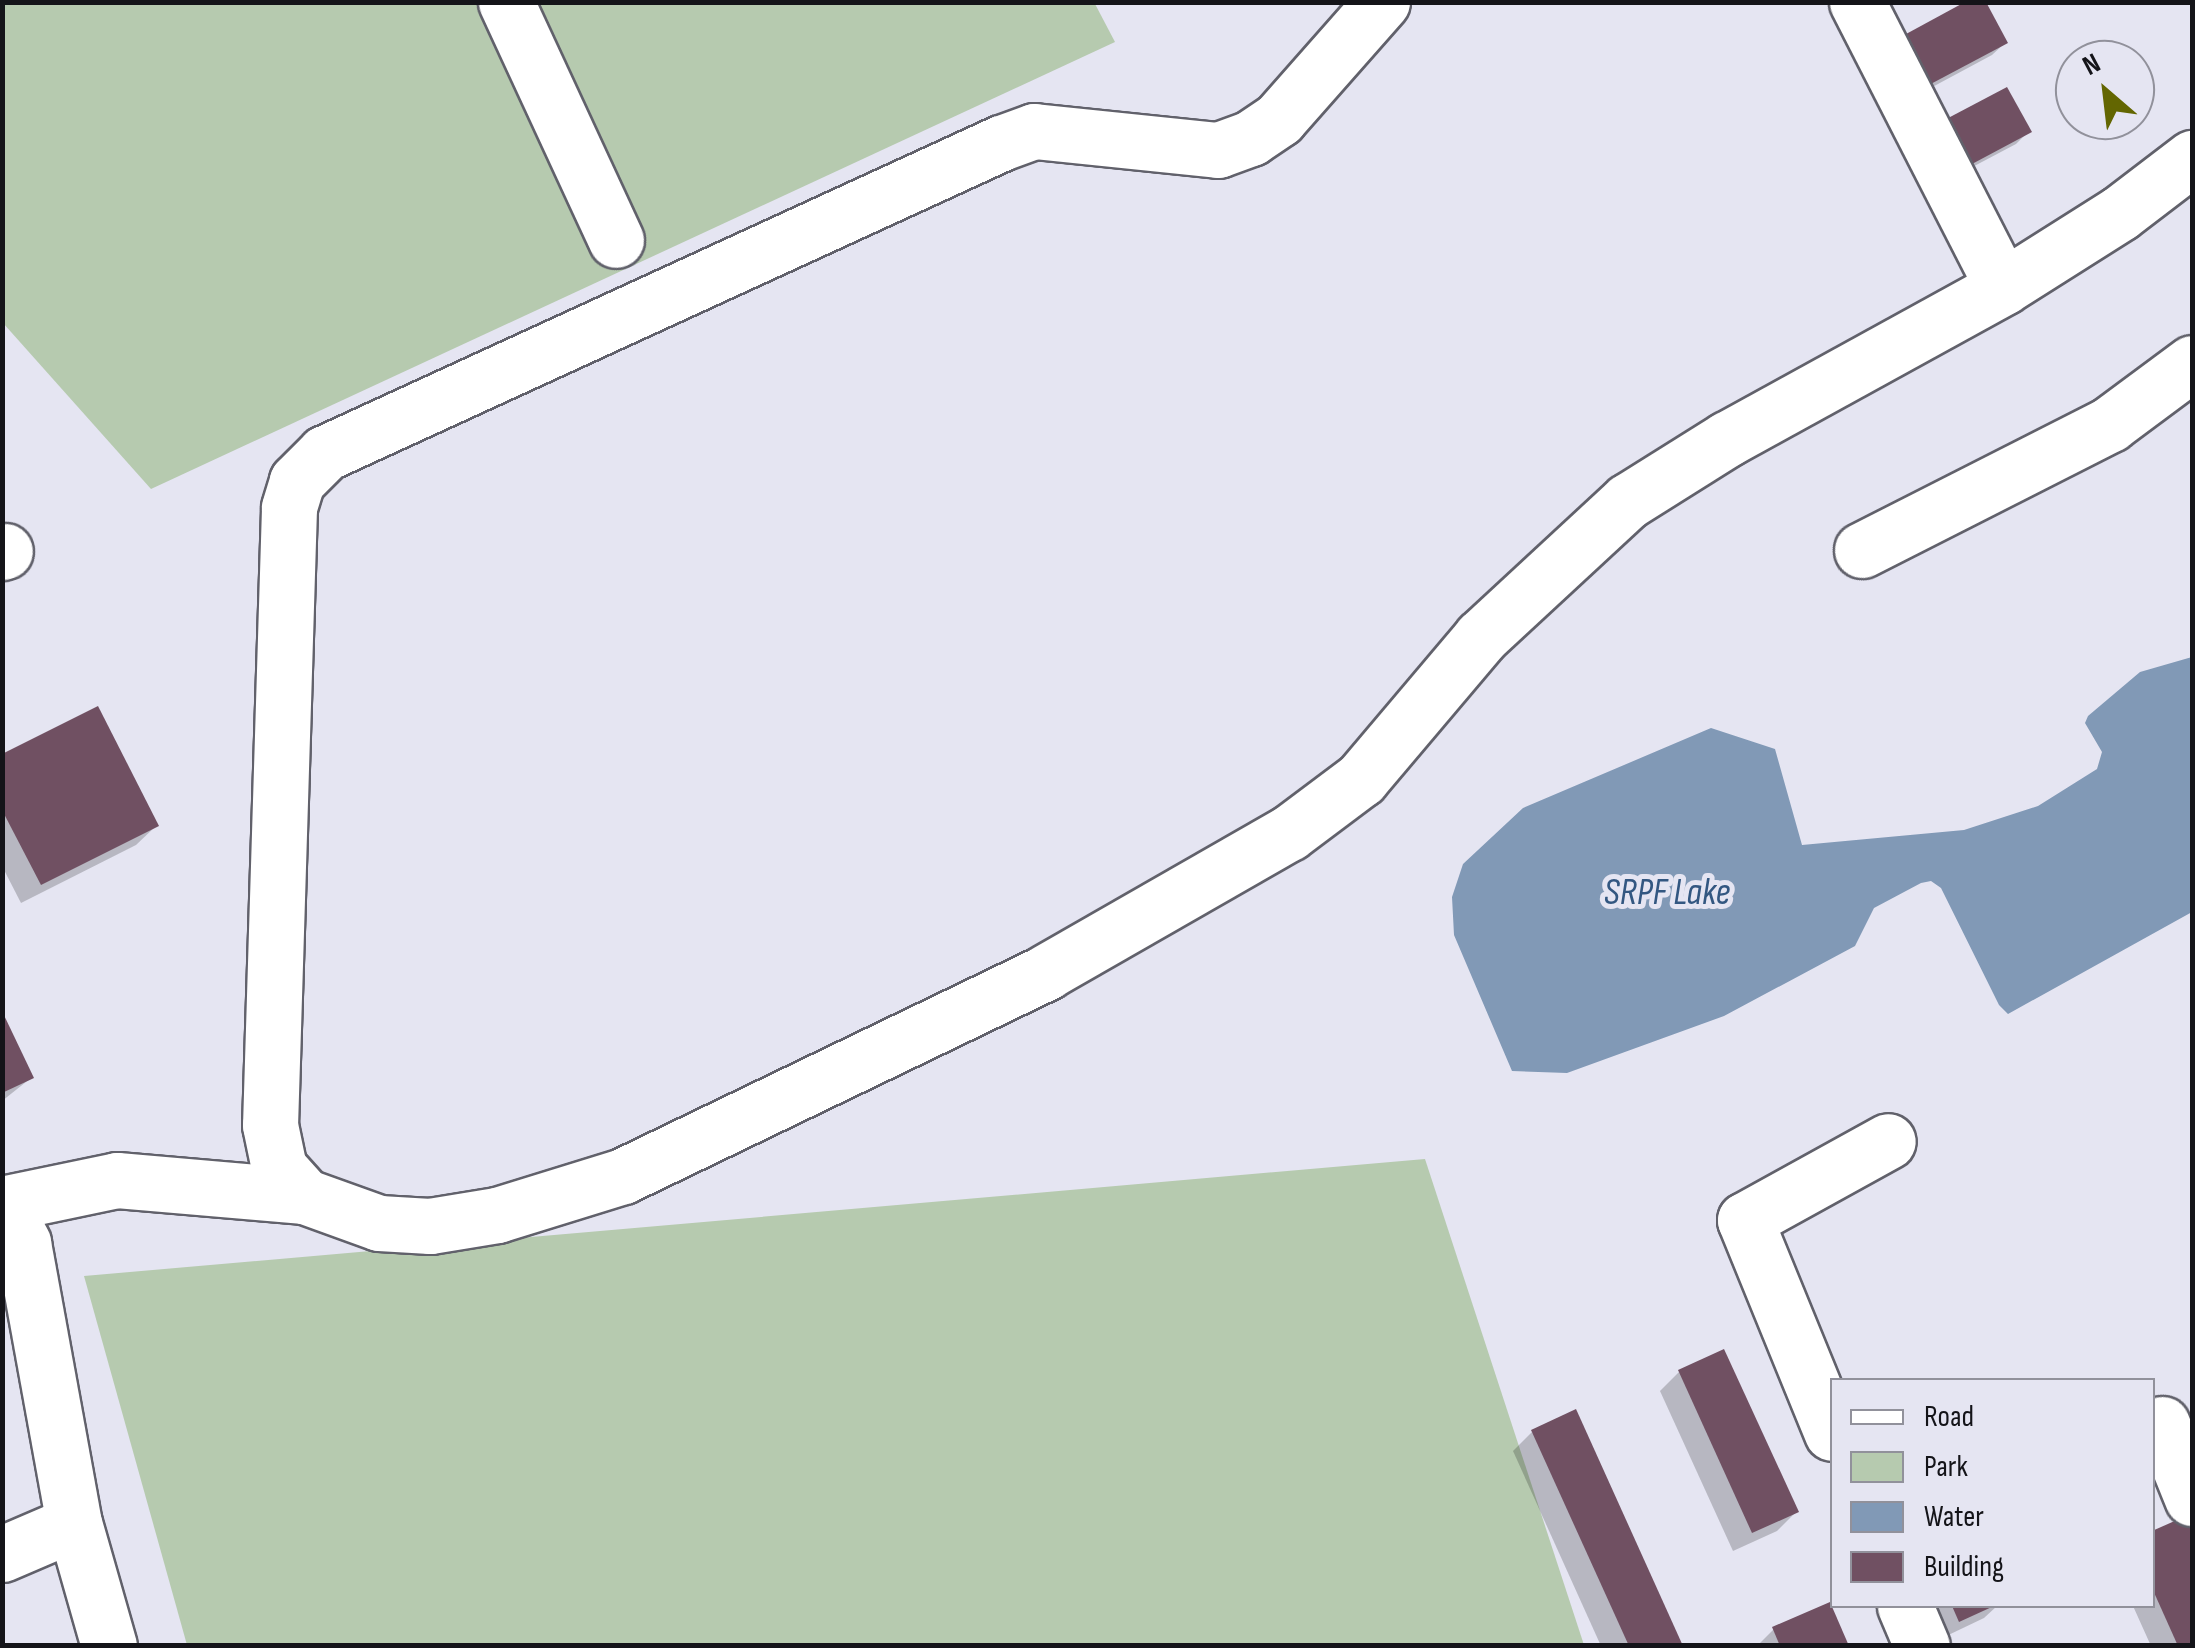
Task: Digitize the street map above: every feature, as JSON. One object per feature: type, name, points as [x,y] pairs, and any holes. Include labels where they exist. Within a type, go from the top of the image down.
[{"type":"street","points":[[506,2],[616,240]]},
{"type":"street","points":[[304,1196],[279,1168],[270,1125],[290,508],[297,481],[325,452],[1001,143],[1034,132],[1218,150],[1250,138],[1279,119],[1382,2]]},
{"type":"street","points":[[1856,2],[2004,288]]},
{"type":"street","points":[[2,1204],[117,1180],[304,1196],[379,1223],[430,1226],[515,1210],[624,1176],[1046,972],[1289,834],[1361,779],[1481,638],[1628,502],[1727,439],[2004,288],[2120,213],[2192,158]]},
{"type":"street","points":[[1862,550],[2110,424],[2192,363]]},
{"type":"street","points":[[1830,1427],[1744,1220],[1888,1141]]},
{"type":"street","points":[[2,1215],[12,1220],[23,1242],[24,1378],[74,1523],[109,1646]]},
{"type":"street","points":[[2162,1424],[2192,1498]]},
{"type":"street","points":[[2,1554],[74,1523]]},
{"type":"street","points":[[1906,1608],[1922,1646]]},
{"type":"green space","points":[[1094,2],[1115,42],[151,489],[3,323],[2,3]]},
{"type":"green space","points":[[1425,1159],[1584,1645],[187,1645],[84,1276]]},
{"type":"water","name":"SRPF Lake","points":[[2192,657],[2192,912],[2008,1014],[1999,1005],[1941,888],[1931,881],[1921,883],[1874,908],[1855,946],[1724,1016],[1567,1073],[1512,1071],[1454,935],[1452,897],[1463,864],[1523,808],[1711,728],[1775,749],[1802,845],[1964,830],[2038,806],[2097,769],[2102,752],[2085,723],[2088,716],[2140,672]]},
{"type":"building","points":[[1965,2],[1986,2],[2008,43],[1910,95],[1884,46]]},
{"type":"building","points":[[2007,87],[2032,132],[1957,172],[1933,126]]},
{"type":"building","points":[[98,706],[159,826],[41,885],[2,810],[2,754]]},
{"type":"building","points":[[2,1011],[34,1078],[2,1093]]},
{"type":"building","points":[[1724,1349],[1799,1512],[1752,1533],[1678,1370]]},
{"type":"building","points":[[1576,1409],[1683,1646],[1629,1646],[1531,1430]]},
{"type":"building","points":[[2186,1516],[2192,1531],[2192,1646],[2178,1646],[2155,1595],[2155,1530]]},
{"type":"building","points":[[1830,1602],[1849,1646],[1780,1646],[1772,1627]]},
{"type":"building","points":[[1953,1608],[1990,1608],[1959,1622]]}]
